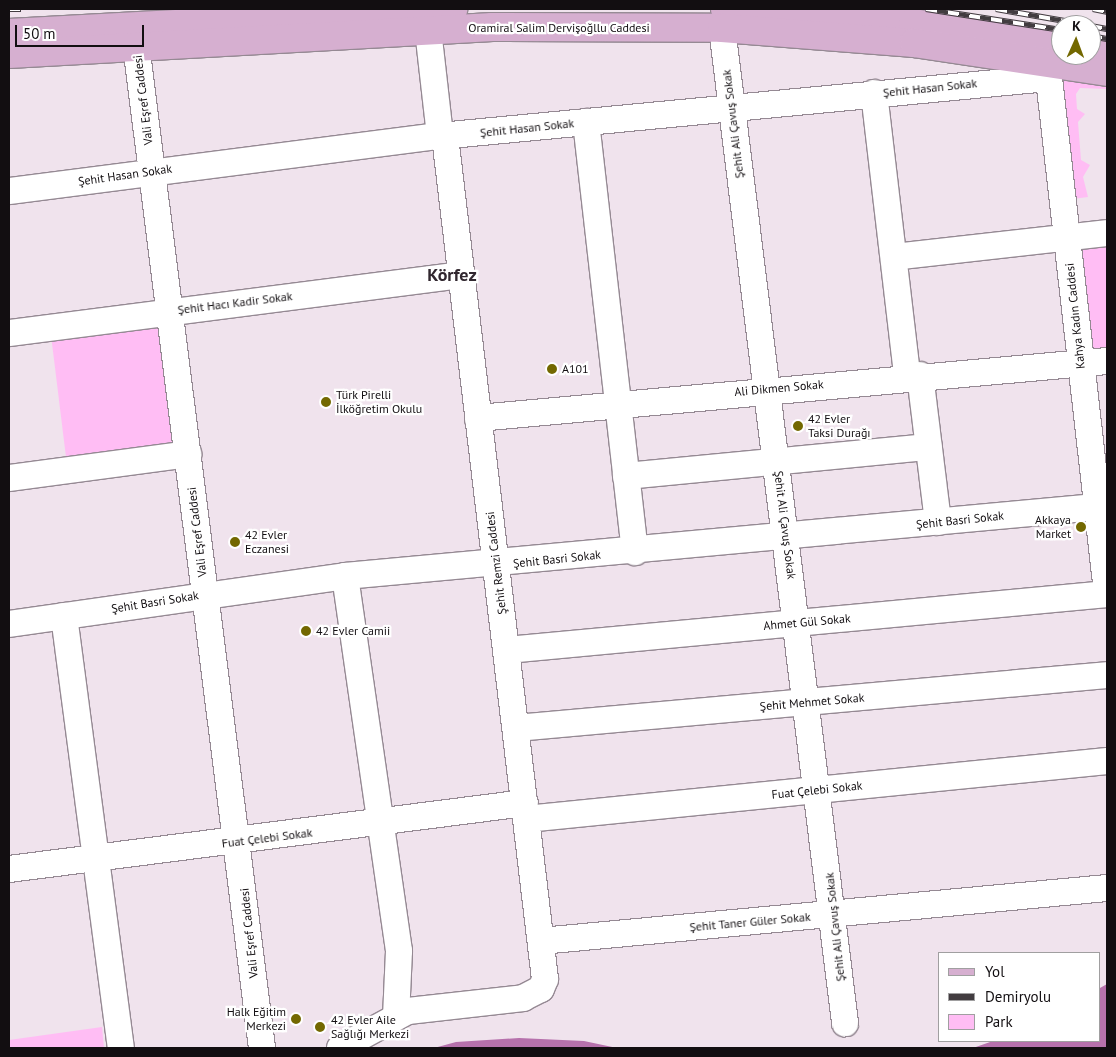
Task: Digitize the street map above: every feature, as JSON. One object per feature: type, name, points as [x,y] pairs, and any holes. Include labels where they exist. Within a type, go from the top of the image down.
[{"type":"main road","points":[[9,33],[453,9]]},
{"type":"main road","name":"Oramiral Salim Dervişoğllu Caddesi","points":[[9,54],[136,45],[428,30],[723,18],[913,23],[1051,55]]},
{"type":"main road","name":"Oramiral Salim Dervişoğllu Caddesi","points":[[1084,65],[1107,72]]},
{"type":"street","name":"Şehit Ali Çavuş Sokak","points":[[723,18],[731,106],[834,915],[845,1023]]},
{"type":"street","name":"Şehit Remzi Caddesi","points":[[396,1017],[422,1007],[523,998],[541,988],[545,979],[461,276],[428,30]]},
{"type":"street","name":"Vali Eşref Caddesi","points":[[136,45],[204,595],[239,842],[262,1048]]},
{"type":"street","name":"Şehit Hasan Sokak","points":[[9,191],[151,171],[443,136],[874,93],[1051,55]]},
{"type":"street","name":"Kahya Kadın Caddesi","points":[[1052,65],[1066,239],[1080,363],[1102,507],[1107,593]]},
{"type":"street","points":[[874,93],[894,257],[914,376],[929,448],[938,522]]},
{"type":"street","points":[[586,122],[635,552]]},
{"type":"street","points":[[894,257],[1107,233]]},
{"type":"street","name":"Şehit Hacı Kadir Sokak","points":[[9,333],[170,311],[461,276]]},
{"type":"street","name":"Ali Dikmen Sokak","points":[[478,418],[618,403],[914,376],[1107,361]]},
{"type":"street","points":[[626,476],[929,448]]},
{"type":"street","points":[[9,478],[188,454]]},
{"type":"street","name":"Şehit Basri Sokak","points":[[9,624],[345,576],[496,565],[1102,507]]},
{"type":"street","points":[[340,1048],[396,1017],[399,951],[345,576]]},
{"type":"street","name":"Ahmet Gül Sokak","points":[[507,650],[1107,593]]},
{"type":"street","points":[[64,616],[99,857],[121,1048]]},
{"type":"street","name":"Şehit Mehmet Sokak","points":[[516,728],[1107,675]]},
{"type":"street","name":"Fuat Çelebi Sokak","points":[[9,869],[380,824],[526,811],[818,790],[1107,762]]},
{"type":"street","name":"Şehit Taner Güler Sokak","points":[[541,942],[1107,888]]},
{"type":"green space","points":[[1062,73],[1107,83],[1107,89],[1080,88],[1076,94],[1077,109],[1085,114],[1078,122],[1081,160],[1090,165],[1083,177],[1088,197],[1072,199]]},
{"type":"green space","points":[[1107,244],[1107,353],[1093,355],[1078,247]]},
{"type":"green space","points":[[162,320],[178,448],[67,462],[51,334]]},
{"type":"green space","points":[[102,1027],[104,1048],[9,1048],[9,1040]]},
{"type":"shaded area","points":[[1107,984],[1107,1048],[973,1048],[990,1042],[1101,1042],[1101,987]]},
{"type":"shaded area","points":[[519,1038],[584,1041],[617,1048],[434,1048],[456,1042]]},
{"type":"railway","points":[[9,9],[21,9]]},
{"type":"railway","points":[[926,9],[1051,28]]},
{"type":"railway","points":[[996,9],[1051,19]]},
{"type":"railway","points":[[1093,9],[1107,12]]},
{"type":"railway","points":[[1101,28],[1107,29]]},
{"type":"railway","points":[[1101,38],[1107,39]]},
{"type":"place","name":"A101","points":[[552,369]]},
{"type":"place","name":"Türk Pirelli İlköğretim Okulu","points":[[326,402]]},
{"type":"place","name":"42 Evler Taksi Durağı","points":[[798,426]]},
{"type":"place","name":"Akkaya Market","points":[[1081,527]]},
{"type":"place","name":"42 Evler Eczanesi","points":[[235,542]]},
{"type":"place","name":"42 Evler Camii","points":[[306,631]]},
{"type":"place","name":"Halk Eğitim Merkezi","points":[[296,1019]]},
{"type":"place","name":"42 Evler Aile Sağlığı Merkezi","points":[[320,1027]]},
{"type":"district","name":"Körfez","points":[[452,275]]}]
